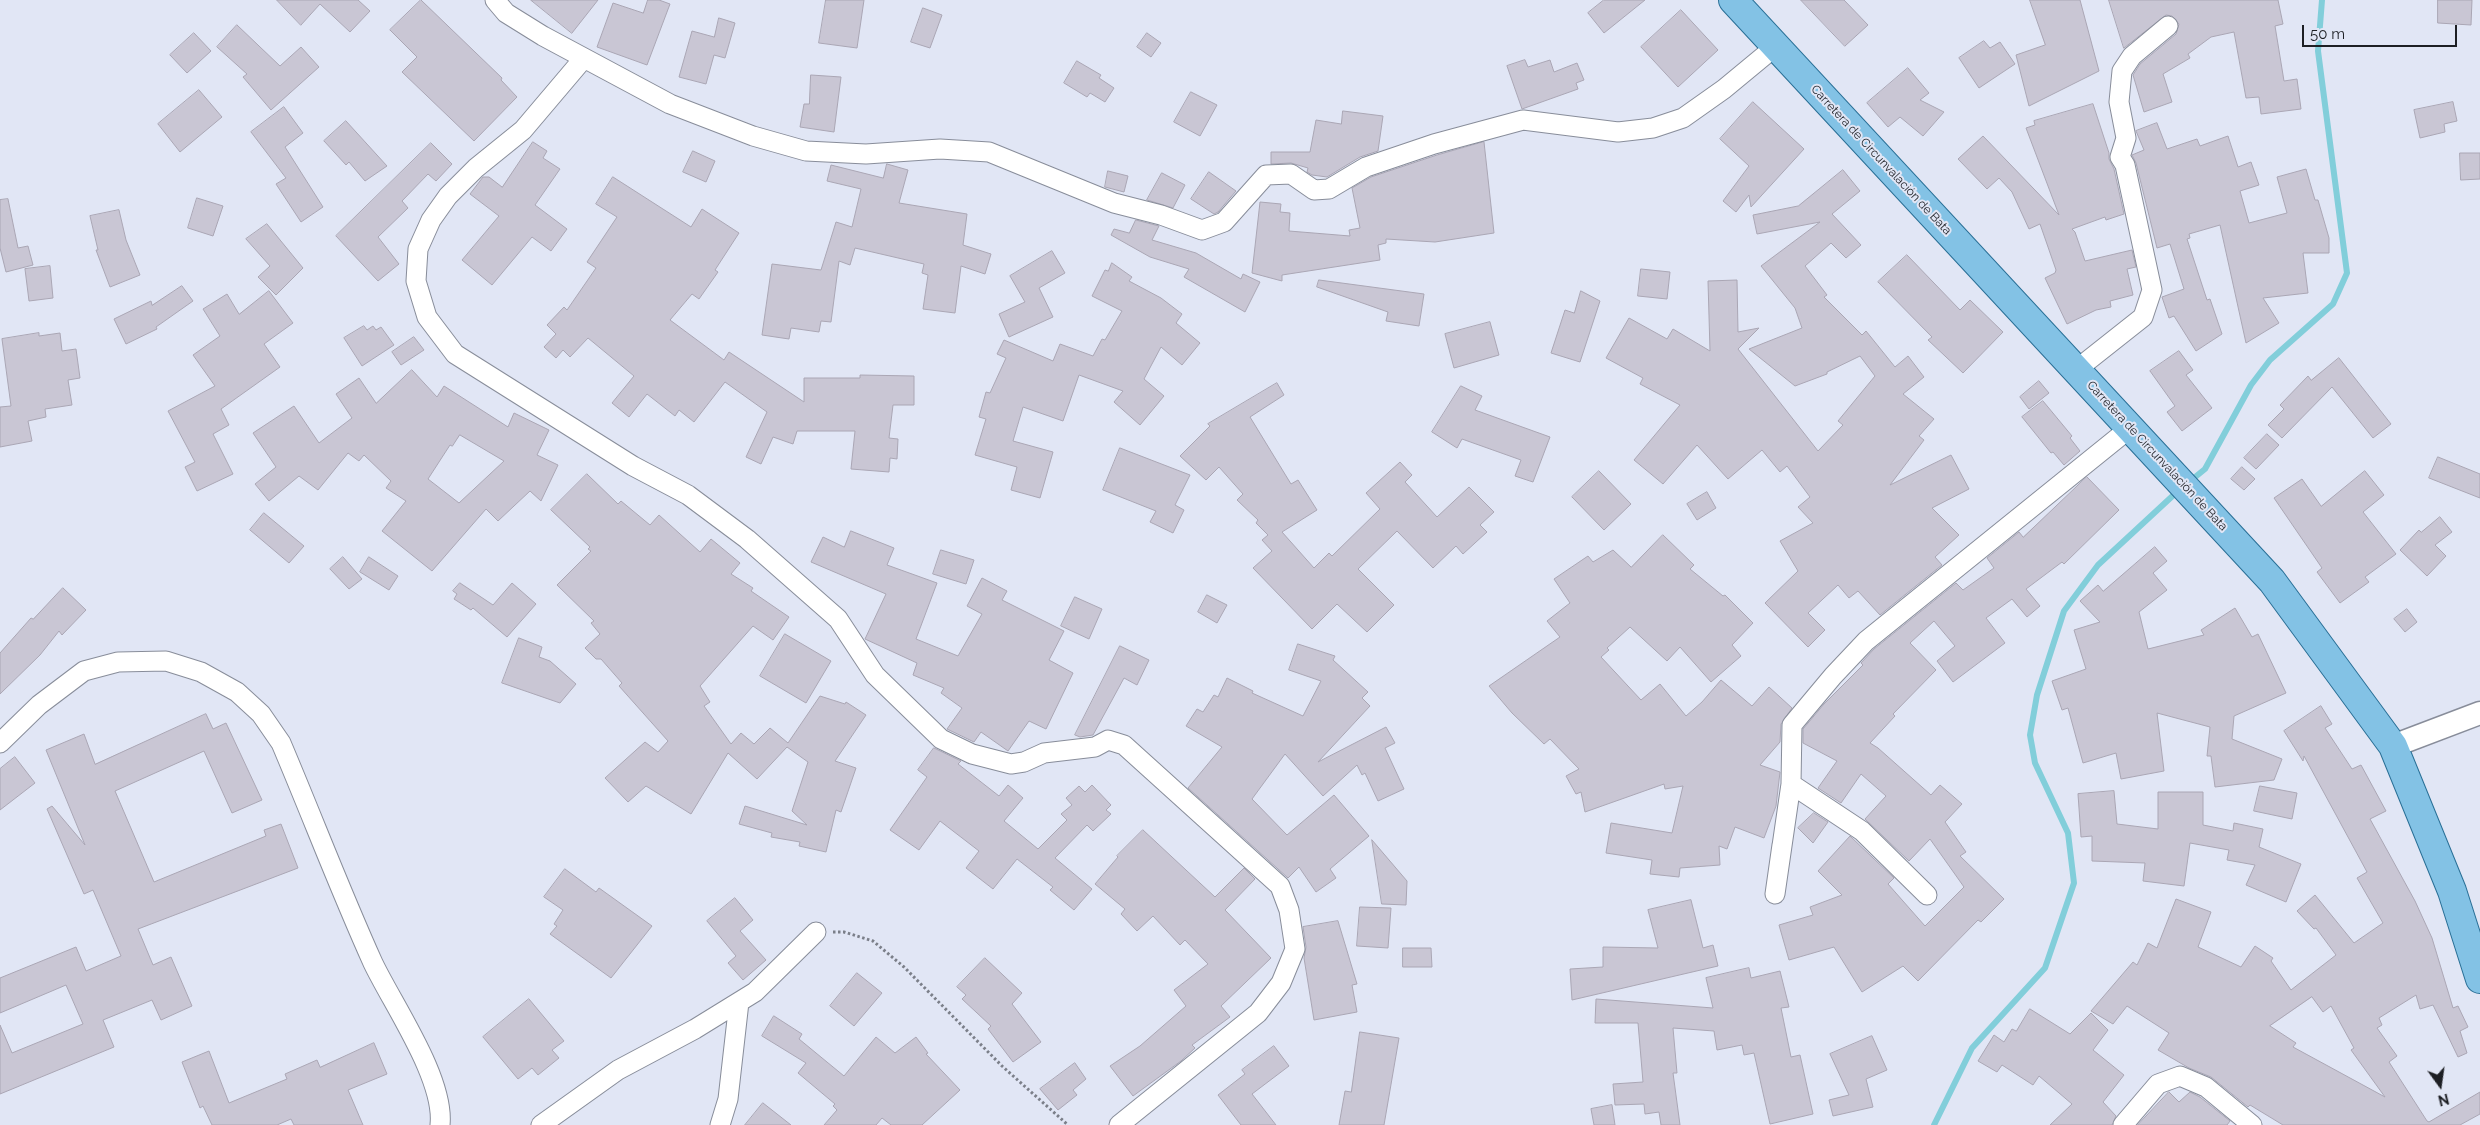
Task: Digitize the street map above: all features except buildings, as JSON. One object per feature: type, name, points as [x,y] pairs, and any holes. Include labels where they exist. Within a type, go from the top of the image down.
[{"type":"main road","name":"Carretera de Circunvalación de Bata","points":[[1733,0],[2130,428],[2170,474],[2204,506],[2272,581],[2394,746],[2452,891],[2480,978]]},
{"type":"street","points":[[495,0],[506,13],[584,58],[670,104],[753,136],[806,151],[866,154],[940,149],[990,152],[1114,203],[1202,230],[1224,222],[1266,175],[1291,174],[1314,190],[1329,189],[1366,166],[1434,144],[1523,120],[1618,132],[1653,128],[1682,118],[1724,89],[1776,46]]},
{"type":"street","points":[[2076,370],[2143,316],[2152,290],[2125,165],[2120,157],[2126,138],[2118,102],[2122,71],[2132,56],[2168,26]]},
{"type":"street","points":[[584,58],[523,130],[476,168],[448,196],[430,220],[418,248],[416,281],[427,317],[455,354],[632,466],[688,495],[747,540],[838,619],[875,674],[941,740],[972,754],[1011,764],[1024,762],[1044,753],[1094,747],[1108,740],[1124,745],[1280,886],[1289,910],[1295,950],[1281,983],[1258,1013],[1120,1125]]},
{"type":"street","points":[[1782,845],[1775,894],[1791,784],[1792,725],[1833,676],[1866,641],[2130,428]]},
{"type":"street","points":[[0,743],[39,705],[84,671],[118,662],[166,661],[201,672],[237,692],[261,714],[281,743],[374,963],[420,1053],[436,1090],[442,1112],[440,1125]]},
{"type":"street","points":[[2394,746],[2480,713]]},
{"type":"street","points":[[1791,784],[1862,831],[1927,894]]},
{"type":"street","points":[[541,1125],[618,1070],[695,1029],[755,992],[816,932]]},
{"type":"street","points":[[720,1125],[728,1099],[738,1002]]},
{"type":"street","points":[[2123,1125],[2158,1084],[2180,1076],[2206,1087],[2252,1125]]},
{"type":"path","points":[[816,932],[844,932],[873,941],[904,967],[1002,1066],[1068,1125]]},
{"type":"waterway","points":[[2189,482],[2205,469],[2251,385],[2270,360],[2333,304],[2347,273],[2318,51],[2322,0]]},
{"type":"waterway","points":[[1934,1125],[1972,1048],[2045,968],[2074,883],[2068,833],[2035,763],[2030,735],[2037,695],[2064,611],[2098,565],[2179,490]]}]
